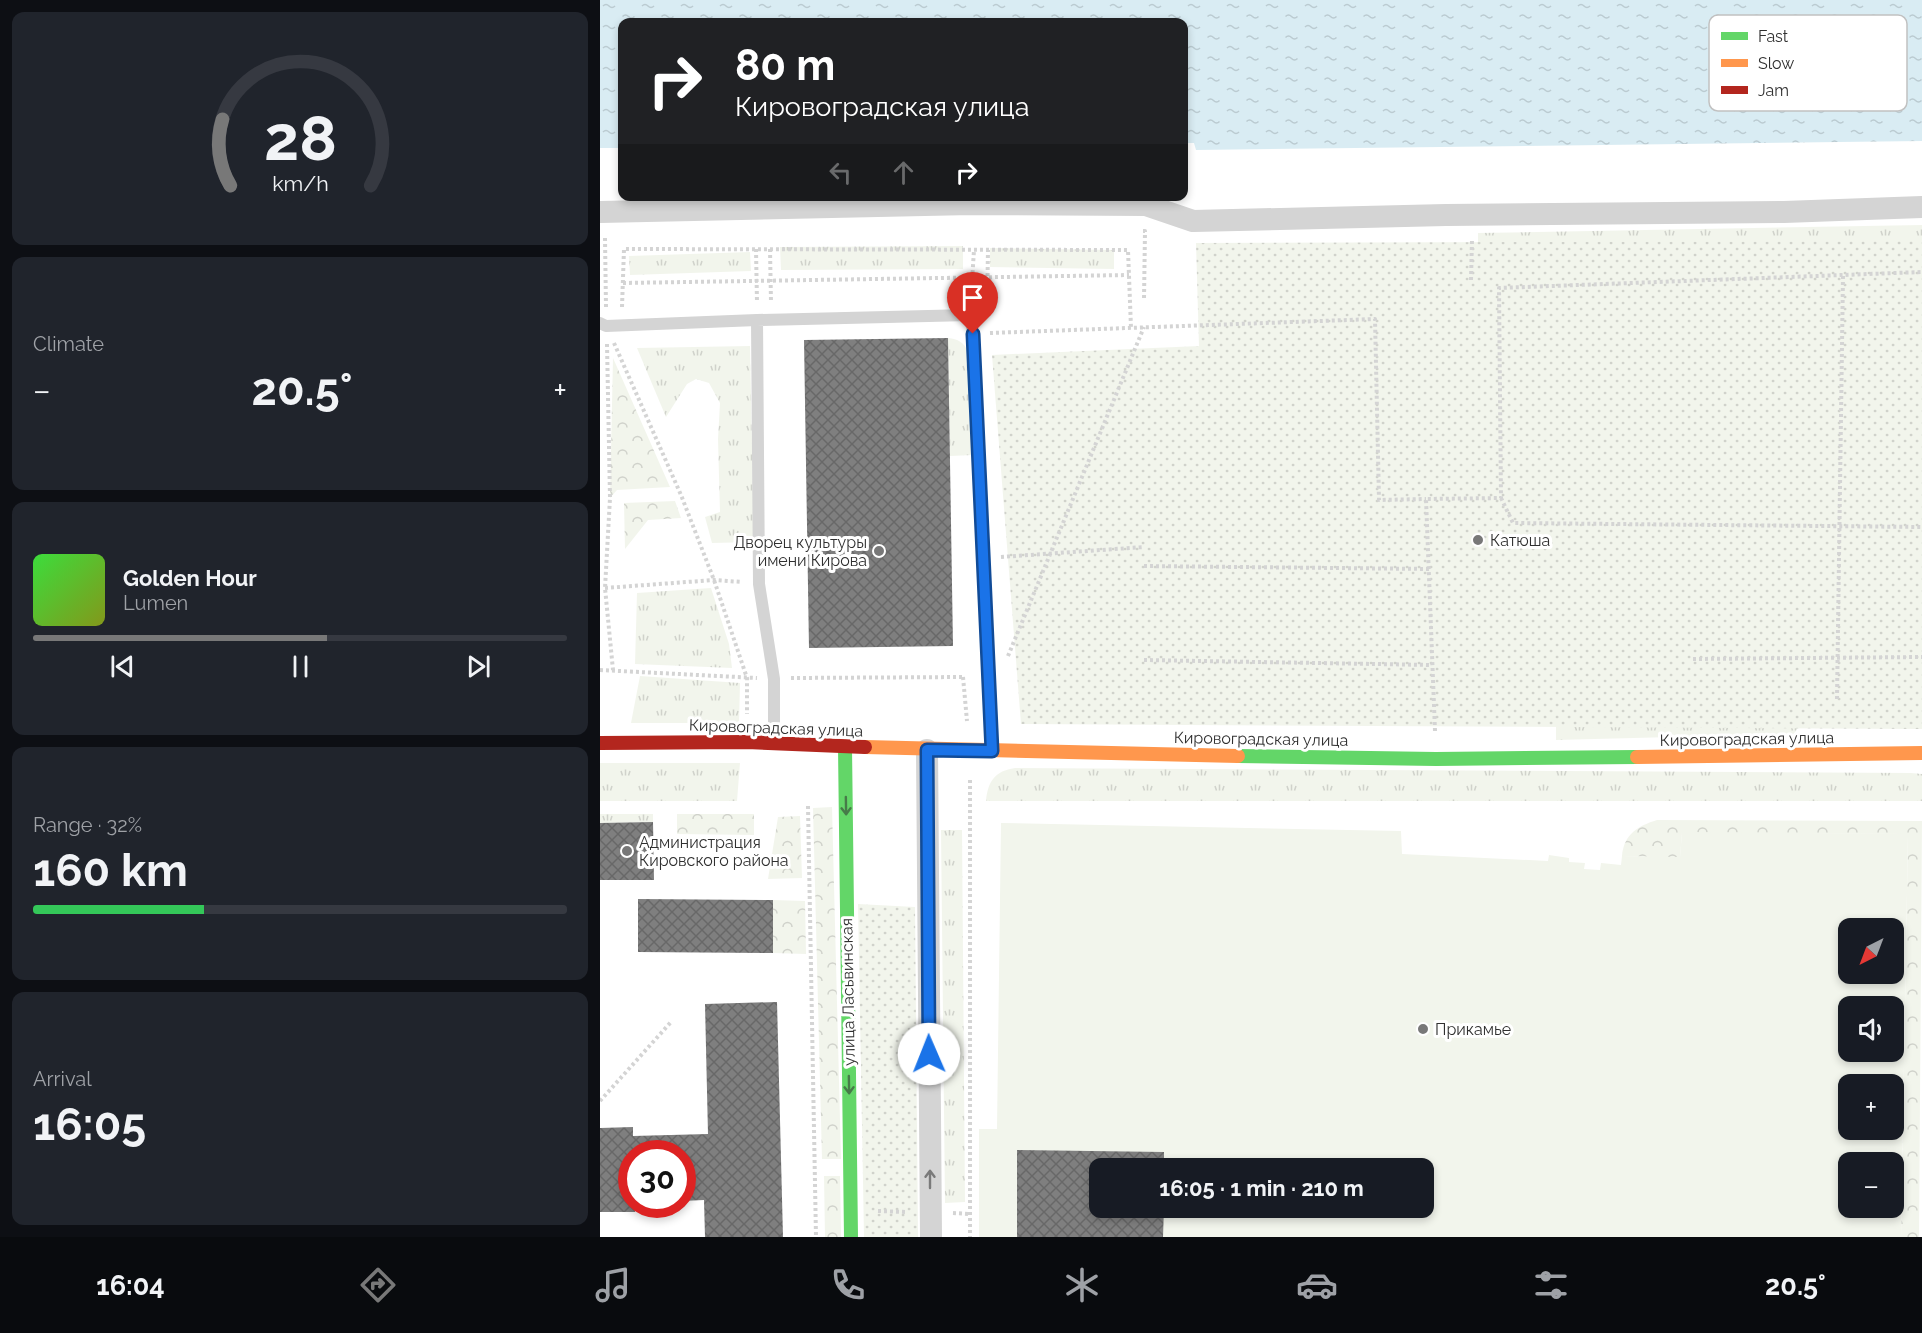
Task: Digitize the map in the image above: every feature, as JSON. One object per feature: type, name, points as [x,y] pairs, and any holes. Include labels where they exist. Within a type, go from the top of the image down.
[{"type":"street","points":[[600,212],[971,204],[1146,205],[1193,221],[1455,215],[1784,212],[1922,207]]},
{"type":"street","name":"Кировоградская улица","points":[[600,743],[694,741],[927,750],[1436,759],[1922,753]]},
{"type":"street","name":"улица Ласьвинская","points":[[845,747],[851,1237]]},
{"type":"street","points":[[927,750],[931,1237]]},
{"type":"lane","points":[[603,324],[970,315],[973,334],[992,751]]},
{"type":"lane","points":[[757,320],[759,584],[774,679],[774,743]]},
{"type":"path","points":[[1133,230],[1145,231],[1144,299]]},
{"type":"path","points":[[1471,280],[1472,231]]},
{"type":"path","points":[[606,308],[605,238],[617,237]]},
{"type":"path","points":[[621,325],[624,249],[1128,250],[1131,328]]},
{"type":"path","points":[[756,249],[757,320]]},
{"type":"path","points":[[770,249],[771,320]]},
{"type":"path","points":[[970,315],[974,250]]},
{"type":"path","points":[[986,333],[988,250]]},
{"type":"path","points":[[1922,272],[1499,288],[1501,498],[1513,523],[1922,527]]},
{"type":"path","points":[[623,284],[1129,274]]},
{"type":"path","points":[[1837,699],[1843,275]]},
{"type":"path","points":[[973,334],[1376,319],[1379,500],[1501,498]]},
{"type":"path","points":[[603,324],[681,495],[714,580],[747,678],[747,723]]},
{"type":"path","points":[[603,324],[610,498],[605,588],[613,670]]},
{"type":"path","points":[[1007,659],[1144,327]]},
{"type":"path","points":[[1426,499],[1436,759]]},
{"type":"path","points":[[983,559],[1144,547]]},
{"type":"path","points":[[1144,566],[1429,569]]},
{"type":"path","points":[[605,588],[714,580],[759,584]]},
{"type":"path","points":[[1693,659],[1922,657]]},
{"type":"path","points":[[1144,660],[1432,665]]},
{"type":"path","points":[[600,670],[774,679]]},
{"type":"path","points":[[796,678],[963,677],[970,751],[970,1237]]},
{"type":"path","points":[[808,806],[816,1237]]},
{"type":"path","points":[[600,1101],[670,1022]]},
{"type":"green space","points":[[1922,225],[1922,266],[1478,280],[1478,233]]},
{"type":"green space","points":[[1922,241],[1922,729],[1021,724],[992,355],[1199,346],[1196,243]]},
{"type":"green space","points":[[963,246],[963,269],[781,270],[780,247]]},
{"type":"green space","points":[[990,248],[1114,250],[1114,269],[990,267]]},
{"type":"green space","points":[[750,252],[751,271],[630,275],[629,256]]},
{"type":"green space","points":[[948,338],[960,342],[968,352],[973,455],[950,456]]},
{"type":"green space","points":[[750,346],[754,542],[712,543],[705,517],[720,512],[718,439],[720,403],[709,383],[696,379],[687,384],[666,417],[637,348]]},
{"type":"green space","points":[[613,358],[670,487],[617,490],[610,498]]},
{"type":"green space","points":[[675,501],[681,518],[648,520],[625,549],[624,503]]},
{"type":"green space","points":[[711,588],[729,644],[732,668],[635,664],[637,593]]},
{"type":"green space","points":[[640,676],[740,683],[739,723],[631,723]]},
{"type":"green space","points":[[1922,704],[1922,729],[1916,720],[1801,723],[1794,734],[1556,740],[1556,714]]},
{"type":"green space","points":[[600,763],[740,763],[737,801],[600,801]]},
{"type":"green space","points":[[1008,769],[1911,773],[1922,774],[1922,801],[986,801],[994,778]]},
{"type":"green space","points":[[832,807],[841,1159],[822,1159],[813,808]]},
{"type":"green space","points":[[600,814],[653,814],[653,822],[600,823]]},
{"type":"green space","points":[[677,814],[754,814],[754,835],[677,834]]},
{"type":"green space","points":[[800,816],[802,878],[768,879],[778,817]]},
{"type":"green space","points":[[1657,820],[1922,821],[1919,1237],[1901,1237],[1901,1218],[1904,1218],[1902,1152],[1908,834],[1682,833],[1680,858],[1622,856],[1623,848],[1629,837],[1644,825]]},
{"type":"green space","name":"Прикамье","points":[[1001,823],[1401,831],[1402,854],[1548,861],[1549,855],[1569,858],[1569,862],[1585,863],[1584,869],[1600,870],[1601,863],[1621,865],[1622,856],[1680,857],[1682,832],[1908,834],[1904,1074],[1838,1074],[1838,1140],[1903,1140],[1902,1152],[1838,1152],[1838,1218],[1901,1218],[1901,1237],[979,1237],[979,1129],[997,1129]]},
{"type":"green space","points":[[941,830],[962,830],[965,1202],[945,1203]]},
{"type":"green space","points":[[773,900],[805,901],[806,954],[773,953]]},
{"type":"green space","points":[[858,904],[915,907],[918,1237],[864,1237]]},
{"type":"green space","points":[[824,1176],[840,1176],[841,1237],[825,1237]]},
{"type":"water","points":[[600,0],[1922,0],[1922,141],[1196,150],[1194,143],[1188,143],[1188,18],[618,18],[618,148],[600,148]]},
{"type":"building","name":"Дворец культуры имени Кирова","points":[[948,338],[953,646],[809,648],[804,340]]},
{"type":"building","name":"Администрация Кировского района","points":[[653,822],[654,880],[600,880],[600,823]]},
{"type":"building","points":[[638,899],[773,900],[773,953],[638,952]]},
{"type":"building","points":[[777,1002],[783,1237],[705,1237],[704,1200],[696,1200],[696,1140],[618,1140],[618,1212],[600,1212],[600,1128],[633,1127],[633,1136],[708,1134],[705,1004]]},
{"type":"building","points":[[1017,1150],[1164,1152],[1164,1158],[1089,1158],[1089,1218],[1164,1218],[1163,1237],[1017,1237]]},
{"type":"traffic: fast","points":[[845,747],[851,1237]]},
{"type":"traffic: fast","points":[[1238,756],[1436,759],[1637,757]]},
{"type":"traffic: slow","points":[[865,747],[1238,756]]},
{"type":"traffic: slow","points":[[1637,757],[1922,753]]},
{"type":"traffic: jam","points":[[600,743],[747,742],[865,747]]},
{"type":"place","name":"Катюша","points":[[1478,540]]},
{"type":"place","name":"Дворец культуры имени Кирова","points":[[879,551]]},
{"type":"place","name":"Администрация Кировского района","points":[[627,851]]},
{"type":"place","name":"Прикамье","points":[[1423,1029]]},
{"type":"route","points":[[929,1054],[927,750],[992,751],[973,334]]}]
